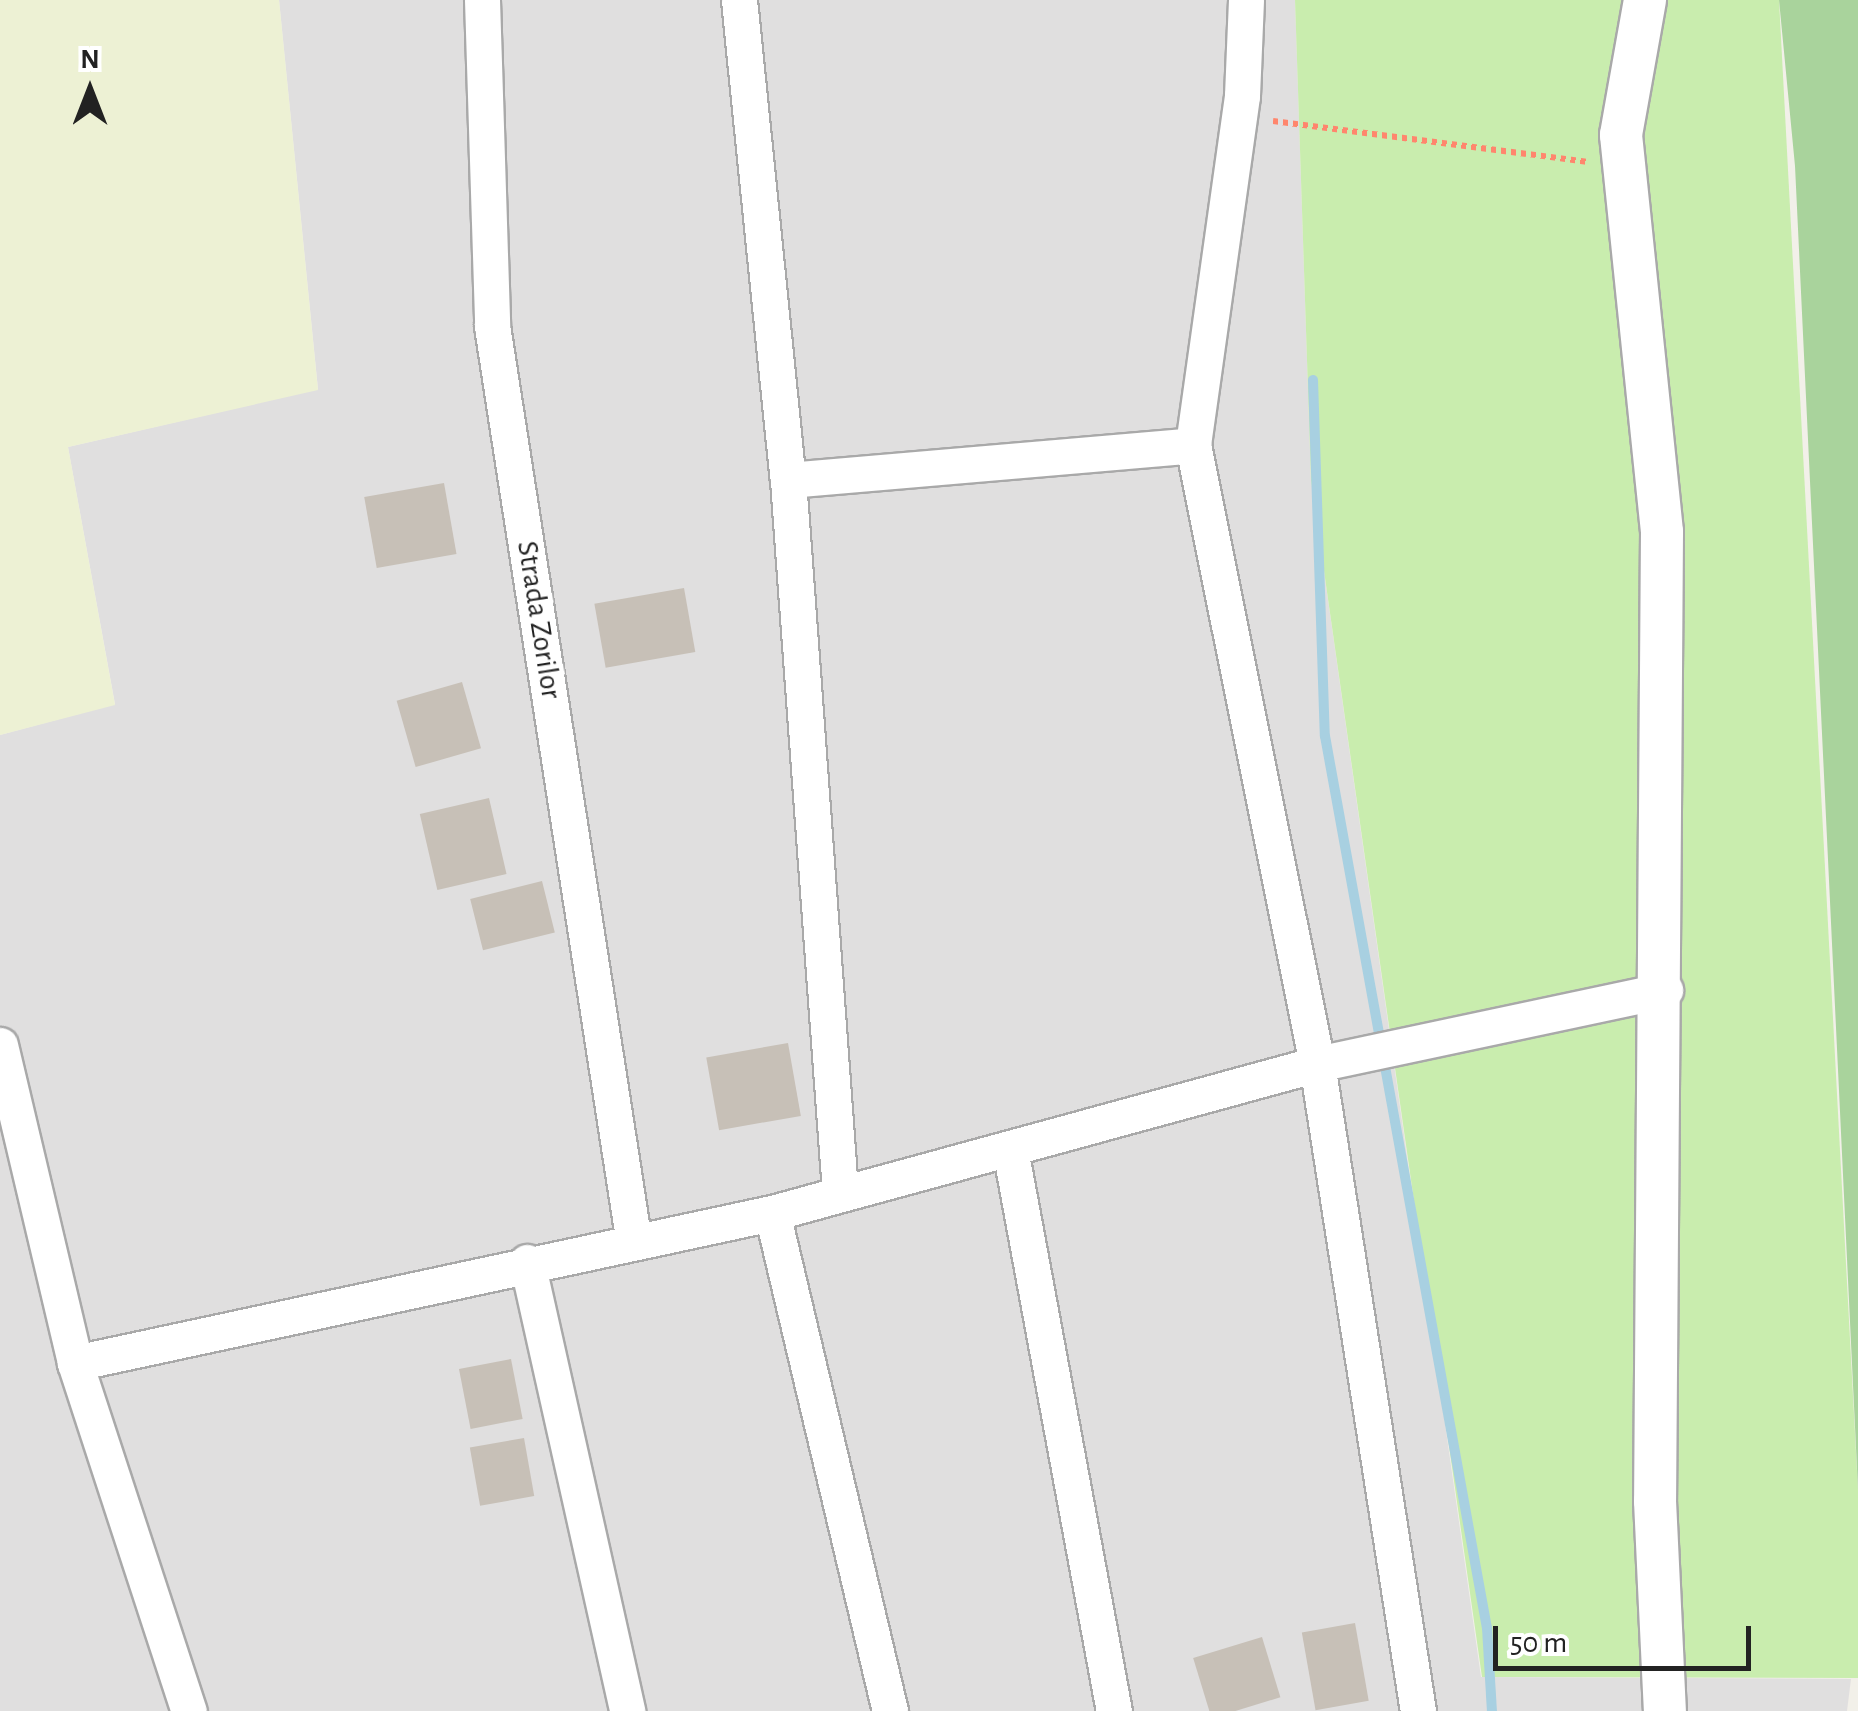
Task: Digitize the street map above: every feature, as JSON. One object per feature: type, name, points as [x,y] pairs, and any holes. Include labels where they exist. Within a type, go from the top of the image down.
[{"type":"street","name":"Strada Zorilor","points":[[482,0],[492,326],[633,1237]]},
{"type":"street","points":[[739,0],[788,480],[840,1192]]},
{"type":"street","points":[[1246,0],[1237,117],[1192,445],[1317,1064],[1418,1711]]},
{"type":"street","points":[[1645,0],[1622,166],[1662,532],[1665,990],[1655,1502],[1665,1711]]},
{"type":"street","points":[[788,480],[1192,445]]},
{"type":"street","points":[[75,1363],[633,1237],[772,1212],[1317,1064],[1665,990]]},
{"type":"street","points":[[0,1045],[75,1363],[189,1711]]},
{"type":"street","points":[[1010,1149],[1114,1711]]},
{"type":"street","points":[[772,1212],[890,1711]]},
{"type":"street","points":[[527,1262],[627,1711]]},
{"type":"path","points":[[1237,117],[1622,166]]},
{"type":"shaded area","points":[[279,0],[1295,0],[1311,480],[1481,1677],[1851,1679],[1847,1711],[0,1711],[0,735],[115,704],[68,447],[318,389]]},
{"type":"green space","points":[[0,0],[279,0],[318,390],[68,447],[115,705],[0,735]]},
{"type":"green space","points":[[1295,0],[1779,0],[1858,1490],[1858,1678],[1482,1677],[1311,480]]},
{"type":"green space","points":[[1779,0],[1858,0],[1858,1490],[1795,166]]},
{"type":"building","points":[[444,483],[457,554],[377,568],[364,497]]},
{"type":"building","points":[[684,588],[695,652],[606,668],[594,604]]},
{"type":"building","points":[[462,682],[481,748],[416,767],[397,701]]},
{"type":"building","points":[[489,798],[507,874],[437,890],[420,814]]},
{"type":"building","points":[[542,881],[555,932],[483,950],[470,899]]},
{"type":"building","points":[[788,1043],[801,1116],[719,1130],[706,1057]]},
{"type":"building","points":[[511,1359],[523,1419],[471,1429],[459,1369]]},
{"type":"building","points":[[524,1438],[534,1496],[480,1506],[470,1448]]},
{"type":"building","points":[[1355,1623],[1369,1701],[1316,1710],[1302,1632]]},
{"type":"building","points":[[1262,1637],[1280,1697],[1235,1711],[1209,1711],[1193,1658]]},
{"type":"waterway","points":[[1313,380],[1325,736],[1487,1628],[1492,1711]]}]
